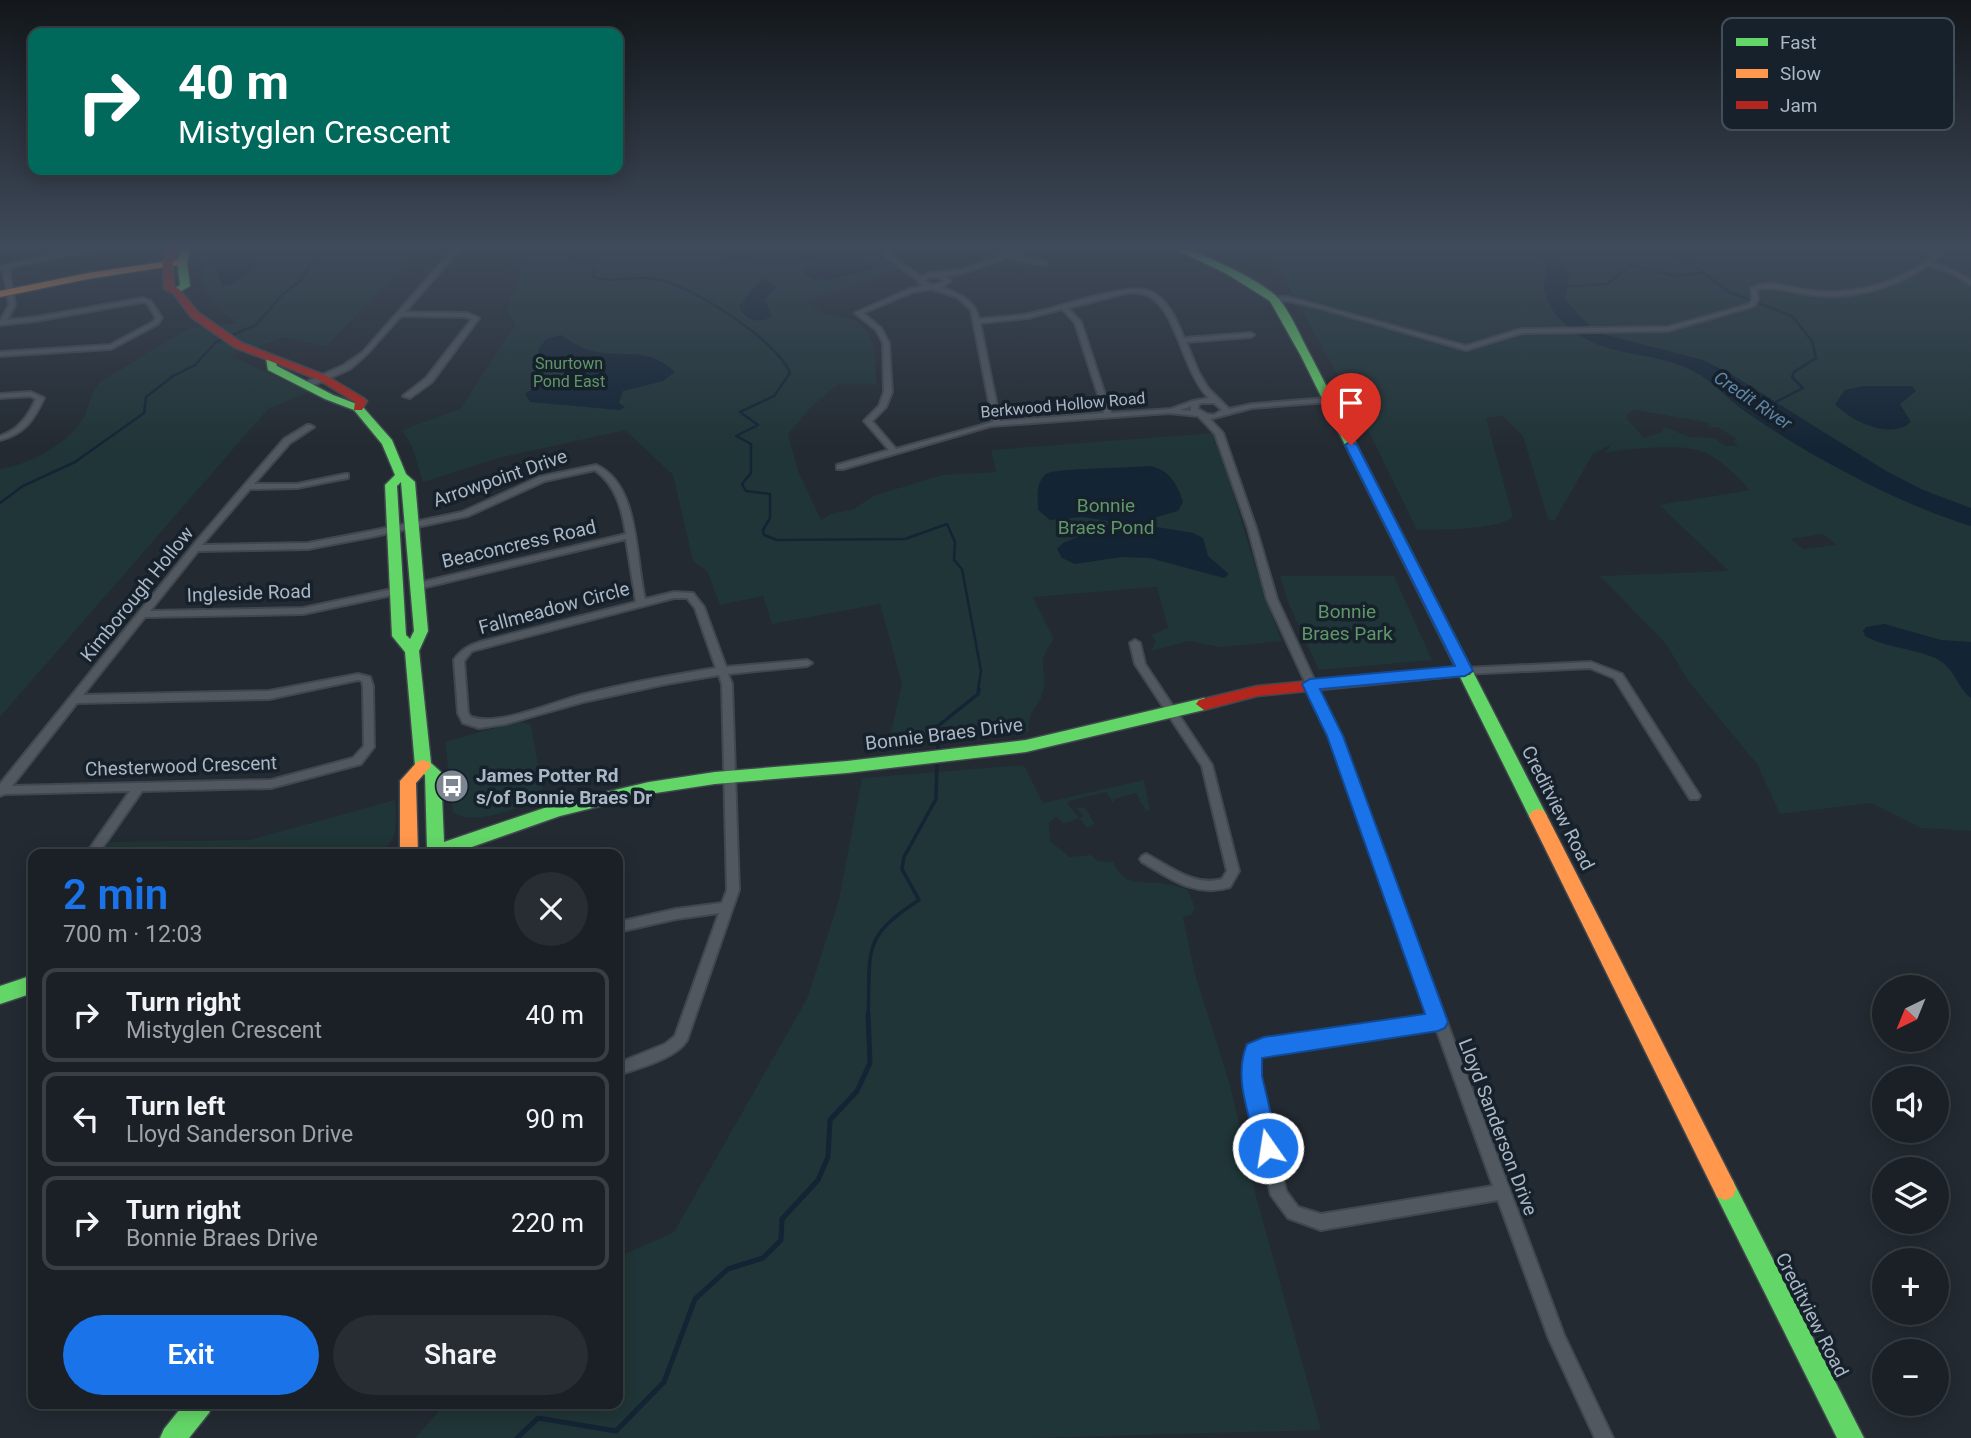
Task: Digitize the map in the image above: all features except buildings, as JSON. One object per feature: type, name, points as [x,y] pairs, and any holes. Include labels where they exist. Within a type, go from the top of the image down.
[{"type":"street","points":[[2,323],[64,314]]},
{"type":"street","points":[[0,354],[111,347],[156,323],[159,318],[157,314]]},
{"type":"street","points":[[195,314],[210,327],[247,350],[270,360],[272,368],[316,381],[346,407],[358,408],[388,443],[401,476],[409,482],[421,631],[412,652],[423,766]]},
{"type":"street","points":[[316,381],[357,360],[399,314]]},
{"type":"street","points":[[406,314],[467,315],[476,318],[429,380],[407,396]]},
{"type":"street","points":[[859,314],[879,329],[886,343],[888,392],[884,404],[868,422],[894,451]]},
{"type":"street","points":[[974,314],[997,423]]},
{"type":"street","points":[[977,321],[1035,314]]},
{"type":"street","points":[[1070,314],[1078,322],[1108,415]]},
{"type":"street","points":[[1169,314],[1200,386],[1225,407],[1224,413],[1252,405]]},
{"type":"street","name":"Creditview Road","points":[[1282,314],[1328,400],[1851,1438]]},
{"type":"street","points":[[1347,314],[1466,348],[1500,340],[1516,332],[1686,326],[1723,314]]},
{"type":"street","points":[[1181,340],[1251,335]]},
{"type":"street","points":[[1196,402],[1200,386]]},
{"type":"street","points":[[0,396],[31,394],[40,398],[32,417],[24,426],[0,438]]},
{"type":"street","points":[[1218,402],[1252,405],[1328,400]]},
{"type":"street","name":"Berkwood Hollow Road","points":[[1169,411],[1196,402],[1218,402]]},
{"type":"street","name":"Lloyd Sanderson Drive","points":[[1196,402],[1194,410],[1219,433],[1252,528],[1272,599],[1335,736],[1438,1022],[1557,1339],[1604,1438]]},
{"type":"street","name":"Berkwood Hollow Road","points":[[840,467],[969,428],[997,423],[1169,411],[1201,415],[1224,413]]},
{"type":"street","name":"Lloyd Sanderson Drive","points":[[1219,433],[1224,413]]},
{"type":"street","name":"Kimborough Hollow","points":[[1,791],[196,548],[287,441],[310,426]]},
{"type":"street","name":"Arrowpoint Drive","points":[[196,548],[308,546],[393,530],[465,514],[542,479],[591,467],[604,471],[619,486],[634,578],[641,603]]},
{"type":"street","points":[[248,487],[297,485],[345,476]]},
{"type":"street","points":[[401,476],[391,485],[399,636],[412,652]]},
{"type":"street","name":"Beaconcress Road","points":[[418,586],[629,536]]},
{"type":"street","name":"Ingleside Road","points":[[142,614],[303,611],[397,591]]},
{"type":"street","name":"Fallmeadow Circle","points":[[623,1067],[670,1049],[680,1040],[728,907],[734,877],[728,696],[723,673],[696,599],[683,594],[641,603],[469,649],[458,664],[466,719],[488,724],[601,694],[723,673]]},
{"type":"street","points":[[1135,643],[1140,664],[1207,765],[1233,871],[1226,883],[1208,887],[1193,883],[1146,859]]},
{"type":"street","points":[[723,673],[807,663]]},
{"type":"street","points":[[1465,671],[1591,666],[1608,670],[1624,685],[1694,796]]},
{"type":"street","name":"Bonnie Braes Drive","points":[[446,849],[605,798],[649,788],[731,776],[847,767],[1026,746],[1075,737],[1233,695],[1310,684],[1465,671]]},
{"type":"street","name":"Chesterwood Crescent","points":[[1,791],[271,784],[358,761],[369,747],[366,679],[347,677],[269,695],[75,699]]},
{"type":"street","points":[[423,766],[433,772],[434,849]]},
{"type":"street","points":[[410,849],[408,781],[423,766]]},
{"type":"street","points":[[96,849],[139,787]]},
{"type":"street","points":[[623,927],[676,914],[728,907]]},
{"type":"street","points":[[0,995],[28,986]]},
{"type":"street","points":[[1438,1022],[1264,1046],[1255,1051],[1250,1063],[1251,1076],[1279,1195],[1293,1213],[1321,1222],[1503,1192]]},
{"type":"street","points":[[173,1438],[196,1409]]},
{"type":"green space","points":[[227,314],[358,314],[326,347],[285,337],[231,356],[309,392],[268,409],[0,717],[0,469],[33,459],[65,439],[81,422],[100,382],[189,328],[237,323]]},
{"type":"green space","points":[[508,314],[831,314],[858,323],[870,336],[873,345],[876,384],[838,384],[813,405],[788,434],[798,471],[821,520],[831,514],[854,509],[873,496],[942,475],[996,472],[991,450],[1214,433],[1263,590],[1282,641],[1220,647],[1189,641],[1151,651],[1156,642],[1151,635],[1168,628],[1157,587],[1033,597],[1054,639],[1044,656],[1043,691],[1031,714],[1029,732],[887,749],[902,684],[880,604],[772,624],[763,596],[720,605],[707,571],[693,561],[673,475],[625,430],[499,458],[423,482],[412,447],[402,430],[460,409],[515,325]]},
{"type":"green space","points":[[1303,314],[1971,314],[1971,831],[1921,828],[1871,803],[1780,814],[1757,764],[1689,682],[1666,644],[1600,576],[1729,571],[1659,505],[1750,490],[1722,463],[1693,449],[1668,447],[1604,453],[1612,444],[1593,454],[1554,521],[1548,519],[1523,436],[1503,416],[1486,418],[1513,517],[1505,522],[1481,527],[1417,530],[1367,428]],"holes":[[[1635,410],[1708,423],[1709,427],[1718,427],[1736,439],[1733,441],[1738,446],[1726,446],[1714,438],[1689,437],[1665,427],[1662,432],[1644,438],[1627,419],[1627,414]],[[1823,534],[1837,545],[1803,549],[1791,539]]]},
{"type":"green space","name":"Bonnie Braes Park","points":[[1280,576],[1394,576],[1432,660],[1319,670],[1288,602]]},
{"type":"green space","points":[[519,721],[531,725],[544,800],[484,817],[472,818],[453,812],[445,742]]},
{"type":"green space","points":[[1024,765],[1043,803],[1144,780],[1150,810],[1146,811],[1136,793],[1114,799],[1113,803],[1106,792],[1069,801],[1067,803],[1080,818],[1083,816],[1076,808],[1085,808],[1095,824],[1087,828],[1079,818],[1064,824],[1057,817],[1049,822],[1050,841],[1070,857],[1091,855],[1098,861],[1113,862],[1123,876],[1133,881],[1163,883],[1188,890],[1195,908],[1191,915],[1183,917],[1195,974],[1230,1085],[1256,1196],[1321,1430],[1033,1438],[415,1438],[441,1409],[623,1409],[623,1255],[674,1232],[807,999],[839,900],[862,778]]},
{"type":"green space","points":[[395,800],[395,833],[383,849],[105,849],[110,842],[249,840]]},
{"type":"water","points":[[771,314],[772,317],[752,320],[745,315]]},
{"type":"water","name":"Credit River","points":[[1557,314],[1579,314],[1595,332],[1703,360],[1731,374],[1886,471],[1923,490],[1971,508],[1971,526],[1913,505],[1795,444],[1743,410],[1693,371],[1660,359],[1596,344],[1580,336]]},
{"type":"water","points":[[561,335],[583,348],[599,352],[653,358],[675,372],[663,381],[623,391],[619,403],[625,407],[620,410],[530,402],[525,394],[535,386],[583,378],[584,375],[539,361],[538,350],[546,339]]},
{"type":"water","points":[[1863,386],[1912,386],[1916,391],[1900,404],[1911,422],[1903,427],[1883,429],[1851,417],[1835,404],[1845,390]]},
{"type":"water","points":[[1150,466],[1168,474],[1183,502],[1178,511],[1149,519],[1145,525],[1193,533],[1203,538],[1208,556],[1229,574],[1224,578],[1150,558],[1121,557],[1075,564],[1062,558],[1057,549],[1063,543],[1108,525],[1108,521],[1083,517],[1050,520],[1038,510],[1042,478],[1052,472],[1078,469]]},
{"type":"water","points":[[1884,624],[1941,640],[1971,642],[1971,698],[1942,662],[1865,636],[1863,631],[1866,627]]},
{"type":"waterway","points":[[0,503],[23,486],[75,462],[144,413],[146,397],[173,376],[195,365],[216,342],[256,325],[265,314]]},
{"type":"waterway","points":[[728,314],[768,345],[790,373],[774,396],[740,412],[758,425],[736,436],[751,444],[751,473],[742,484],[746,491],[770,494],[770,518],[763,530],[764,535],[777,540],[905,539],[947,524],[955,542],[954,560],[962,569],[981,671],[978,690]]},
{"type":"waterway","points":[[1774,403],[1803,388],[1792,377],[1794,372],[1816,358],[1812,341],[1792,316],[1787,314]]},
{"type":"waterway","points":[[938,753],[938,726],[978,694],[979,689]]},
{"type":"waterway","points":[[868,1015],[872,948],[887,925],[919,900],[902,869],[904,857],[936,799],[937,760]]},
{"type":"waterway","points":[[517,1438],[538,1418],[616,1431],[664,1382],[695,1299],[728,1269],[763,1258],[781,1240],[782,1219],[818,1180],[828,1157],[830,1120],[857,1091],[870,1063],[868,1015]]},
{"type":"traffic: fast","points":[[1282,314],[1538,816]]},
{"type":"traffic: fast","points":[[270,360],[272,368],[329,397],[358,408],[388,443],[401,476],[409,482],[421,631],[412,651],[423,766]]},
{"type":"traffic: fast","points":[[401,476],[391,485],[399,636],[412,651]]},
{"type":"traffic: fast","points":[[446,849],[559,810],[649,788],[715,778],[847,767],[1026,746],[1204,704]]},
{"type":"traffic: fast","points":[[423,766],[433,772],[436,849]]},
{"type":"traffic: fast","points":[[0,995],[28,986]]},
{"type":"traffic: fast","points":[[1725,1189],[1851,1438]]},
{"type":"traffic: fast","points":[[173,1438],[196,1409]]},
{"type":"traffic: slow","points":[[409,849],[408,781],[423,766]]},
{"type":"traffic: slow","points":[[1538,816],[1725,1189]]},
{"type":"traffic: jam","points":[[194,314],[238,345],[323,378],[361,401],[358,408]]},
{"type":"traffic: jam","points":[[1204,704],[1257,691],[1465,671]]},
{"type":"place","name":"James Potter Rd s/of Bonnie Braes Dr","points":[[452,786]]},
{"type":"route","points":[[1268,1148],[1251,1076],[1250,1063],[1255,1051],[1264,1046],[1438,1022],[1335,736],[1310,684],[1465,671],[1351,445]]},
{"type":"park label","name":"Snurtown Pond East","points":[[569,372]]},
{"type":"park label","name":"Bonnie Braes Pond","points":[[1106,516]]}]
